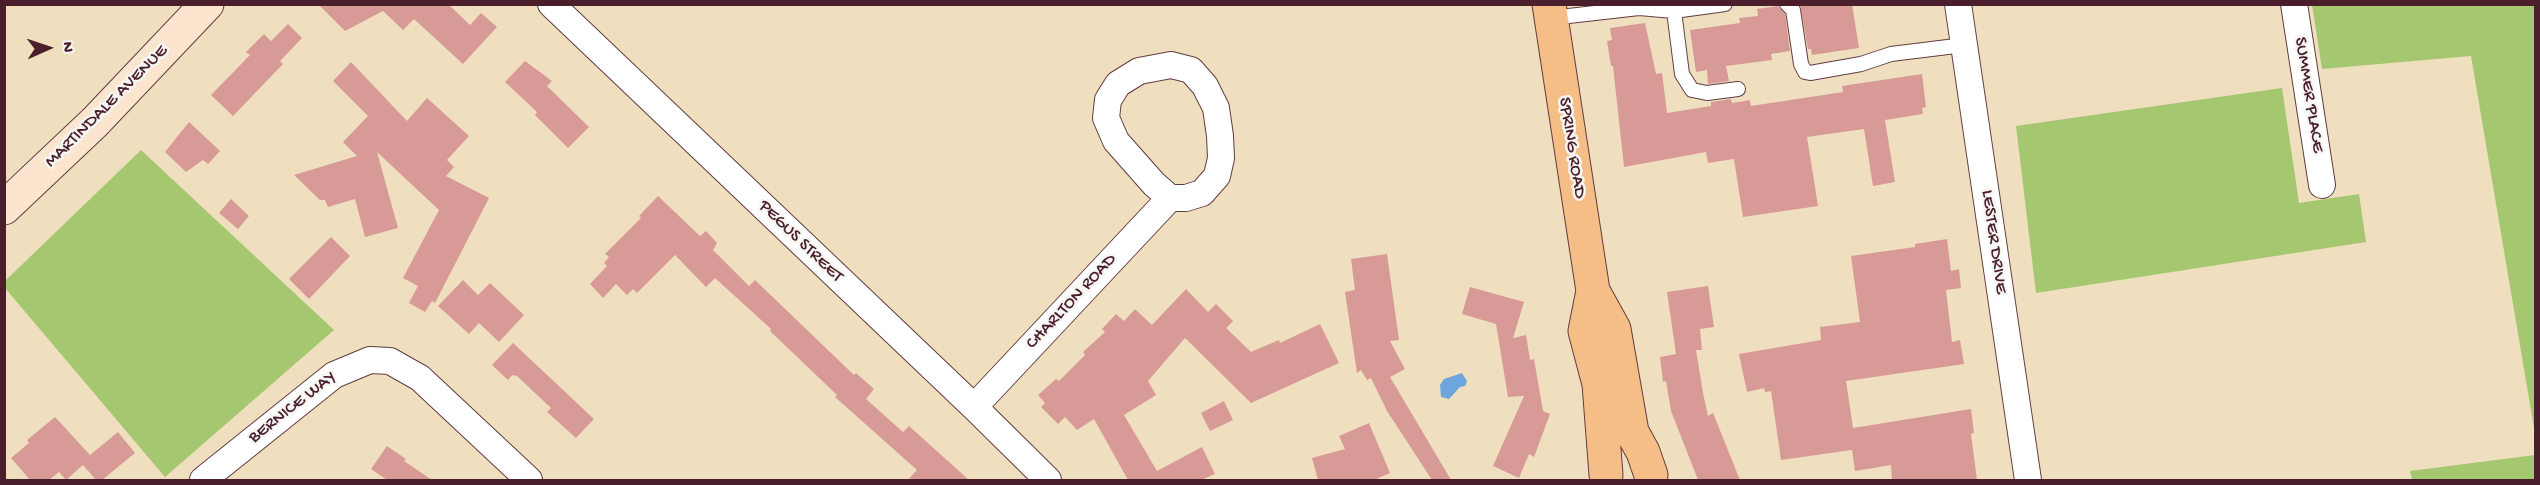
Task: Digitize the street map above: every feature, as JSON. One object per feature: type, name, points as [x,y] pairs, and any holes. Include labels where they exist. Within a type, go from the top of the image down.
[{"type":"main road","name":"SPRING ROAD","points":[[1550,11],[1593,291],[1585,331],[1599,384],[1603,478]]},
{"type":"main road","name":"SPRING ROAD","points":[[1593,291],[1614,329],[1632,432],[1653,478]]},
{"type":"main road","name":"SPRING ROAD","points":[[1603,478],[1614,470],[1634,467],[1653,478]]},
{"type":"street","name":"MARTINDALE AVENUE","points":[[4,208],[95,122],[207,4]]},
{"type":"street","name":"PEGUS STREET","points":[[550,4],[1048,480]]},
{"type":"street","name":"LESTER DRIVE","points":[[1958,4],[2028,480]]},
{"type":"street","name":"SUMMER PLACE","points":[[2294,4],[2322,184]]},
{"type":"street","points":[[1171,65],[1191,70],[1211,96],[1219,126],[1221,158],[1217,176],[1207,189],[1186,198],[1170,198],[1154,184],[1116,141],[1110,130],[1106,110],[1111,92],[1126,78],[1139,71],[1171,65]]},
{"type":"street","name":"CHARLTON ROAD","points":[[974,407],[1170,198]]},
{"type":"street","name":"BERNICE WAY","points":[[203,480],[334,375],[370,360],[390,362],[420,378],[529,480]]},
{"type":"lane","points":[[1550,11],[1639,8],[1674,11],[1725,4]]},
{"type":"lane","points":[[1787,4],[1793,10],[1804,72],[1810,73],[1861,64],[1891,54],[1964,45]]},
{"type":"lane","points":[[1674,11],[1682,74],[1692,90],[1707,93],[1738,89]]},
{"type":"green space","points":[[2312,5],[2535,5],[2535,434],[2471,56],[2322,69]]},
{"type":"green space","points":[[2282,88],[2299,203],[2359,194],[2366,242],[2036,293],[2016,126]]},
{"type":"green space","points":[[141,150],[334,330],[165,477],[5,288],[5,281]]},
{"type":"green space","points":[[2535,455],[2535,480],[2412,480],[2410,471]]},
{"type":"water","points":[[1462,373],[1467,381],[1465,386],[1460,387],[1449,399],[1441,397],[1440,385],[1444,379]]},
{"type":"building","points":[[318,4],[448,4],[470,25],[481,13],[497,27],[463,64],[414,19],[403,30],[383,11],[345,31]]},
{"type":"building","points":[[1800,4],[1852,4],[1859,48],[1812,55],[1811,49],[1808,49]]},
{"type":"building","points":[[1778,6],[1785,14],[1790,51],[1771,54],[1772,60],[1726,66],[1729,81],[1708,84],[1707,70],[1696,72],[1690,30],[1740,23],[1739,18],[1758,16],[1757,9]]},
{"type":"building","points":[[1645,23],[1656,74],[1662,73],[1667,113],[1711,106],[1711,102],[1731,99],[1732,103],[1750,100],[1751,106],[1843,92],[1842,86],[1922,74],[1926,107],[1922,108],[1923,114],[1885,120],[1895,182],[1873,186],[1864,129],[1807,137],[1818,206],[1743,217],[1734,159],[1708,163],[1706,152],[1624,167],[1613,66],[1611,66],[1607,41],[1612,40],[1610,28]]},
{"type":"building","points":[[288,24],[302,38],[280,61],[283,64],[233,116],[211,95],[250,55],[246,52],[264,34],[271,41]]},
{"type":"building","points":[[525,61],[552,81],[547,86],[589,127],[568,148],[535,115],[537,112],[505,82]]},
{"type":"building","points":[[351,62],[407,121],[427,98],[469,136],[447,160],[454,167],[446,176],[489,198],[435,303],[432,301],[425,312],[409,303],[418,286],[403,278],[439,210],[377,152],[398,228],[365,237],[355,199],[328,207],[325,200],[320,200],[294,175],[357,156],[343,142],[368,116],[333,81]]},
{"type":"building","points":[[189,122],[220,151],[208,164],[203,160],[186,172],[165,152]]},
{"type":"building","points":[[658,196],[700,236],[706,231],[717,243],[713,250],[749,286],[755,280],[854,375],[856,373],[874,389],[866,399],[903,432],[909,426],[969,480],[908,480],[917,470],[835,397],[837,395],[770,331],[771,329],[715,278],[706,287],[675,255],[637,293],[633,289],[627,295],[616,284],[603,298],[590,284],[607,266],[604,263],[609,257],[605,254],[641,218],[639,216]]},
{"type":"building","points":[[231,199],[249,216],[238,229],[219,213]]},
{"type":"building","points":[[331,237],[350,256],[309,299],[289,279]]},
{"type":"building","points":[[1947,239],[1951,271],[1959,269],[1961,288],[1946,290],[1952,342],[1960,340],[1964,364],[1846,381],[1853,428],[1971,409],[1974,433],[1971,434],[1977,480],[1892,480],[1891,465],[1855,471],[1852,450],[1781,460],[1771,391],[1765,392],[1764,388],[1747,392],[1739,354],[1821,340],[1820,327],[1860,322],[1851,256],[1915,247],[1915,244]]},
{"type":"building","points":[[1387,254],[1399,340],[1390,341],[1405,369],[1390,377],[1451,480],[1432,480],[1387,411],[1371,378],[1367,380],[1361,370],[1357,373],[1345,292],[1355,290],[1351,259]]},
{"type":"building","points":[[463,280],[478,295],[490,283],[524,315],[499,342],[479,323],[469,334],[438,306]]},
{"type":"building","points":[[1708,286],[1714,327],[1700,329],[1702,350],[1696,350],[1703,393],[1708,416],[1713,413],[1740,480],[1698,480],[1671,411],[1666,381],[1663,382],[1660,357],[1676,354],[1667,292]]},
{"type":"building","points":[[1470,287],[1524,302],[1513,338],[1526,335],[1530,360],[1534,359],[1543,411],[1550,414],[1534,457],[1529,454],[1519,478],[1493,466],[1524,396],[1508,397],[1496,324],[1462,314]]},
{"type":"building","points":[[1186,289],[1208,312],[1216,304],[1233,321],[1226,328],[1251,352],[1279,340],[1280,343],[1320,324],[1339,363],[1251,403],[1185,338],[1148,381],[1156,395],[1124,415],[1157,471],[1202,447],[1215,474],[1201,480],[1128,480],[1094,419],[1077,430],[1065,417],[1058,424],[1041,407],[1045,403],[1038,395],[1056,379],[1059,381],[1085,355],[1083,352],[1105,332],[1102,329],[1116,314],[1124,321],[1135,309],[1152,325]]},
{"type":"building","points":[[513,343],[594,419],[576,438],[547,412],[551,408],[517,376],[512,375],[508,380],[492,365]]},
{"type":"building","points":[[1224,401],[1233,420],[1210,431],[1201,413]]},
{"type":"building","points":[[55,417],[90,455],[118,432],[135,453],[102,480],[96,480],[83,465],[66,480],[59,472],[49,480],[30,480],[11,458],[29,443],[27,440]]},
{"type":"building","points":[[1369,423],[1390,473],[1374,480],[1318,480],[1312,458],[1345,449],[1339,436]]},
{"type":"building","points":[[387,446],[432,480],[387,480],[371,469]]}]
